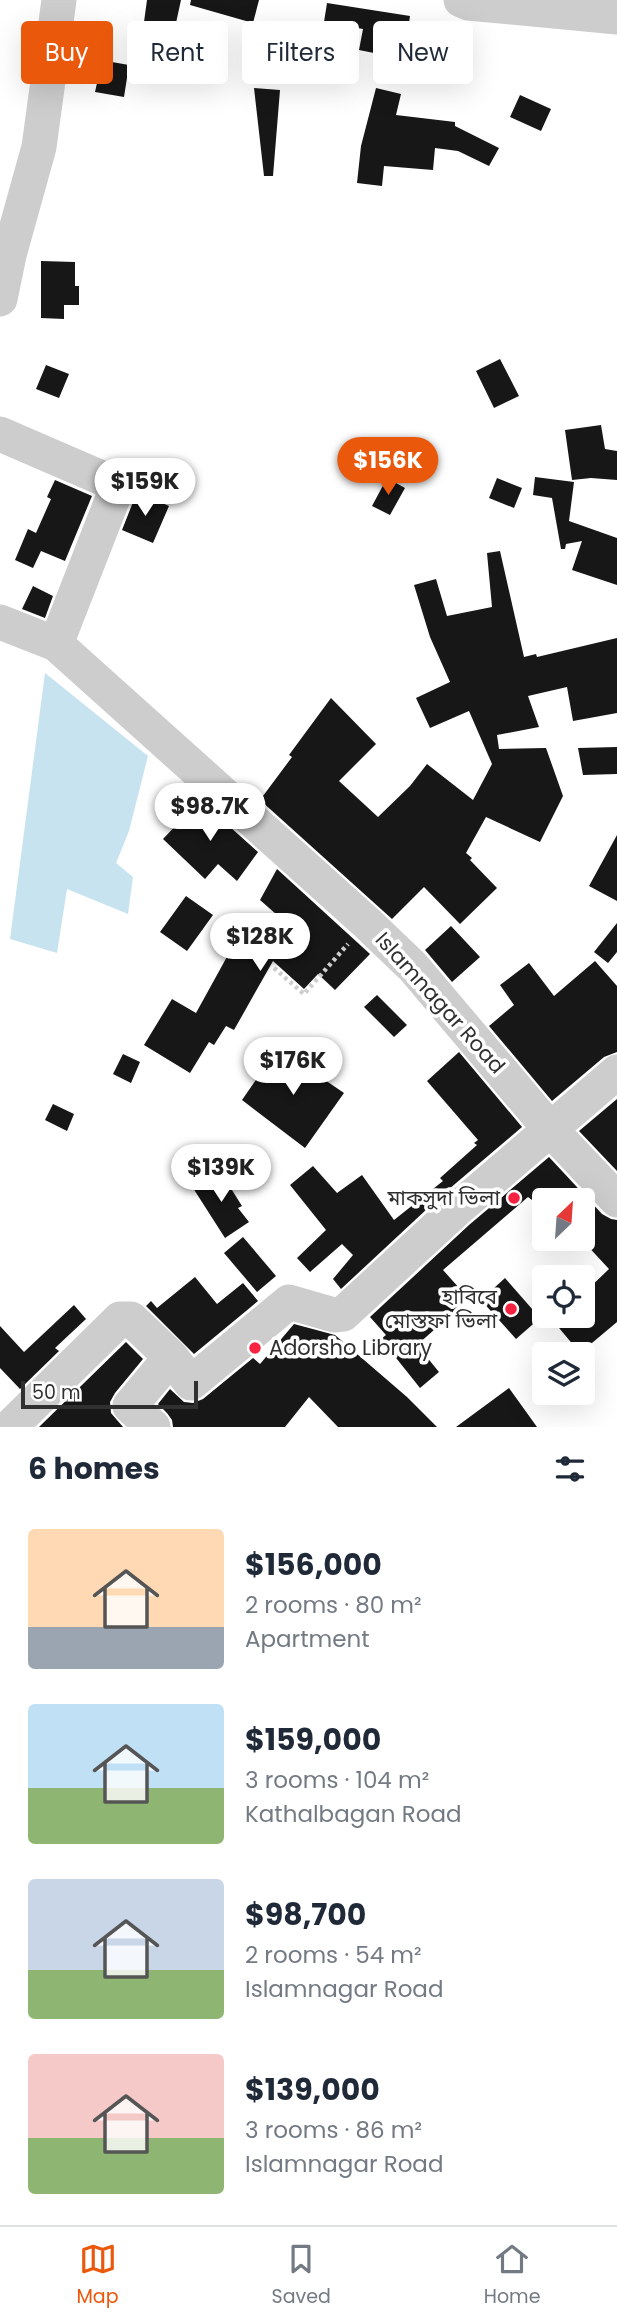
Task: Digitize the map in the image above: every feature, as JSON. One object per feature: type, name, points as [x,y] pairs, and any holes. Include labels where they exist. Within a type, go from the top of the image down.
[{"type":"street","points":[[0,299],[9,255],[39,147],[59,0]]},
{"type":"street","points":[[461,0],[468,3],[617,17]]},
{"type":"street","points":[[0,433],[118,485],[56,644]]},
{"type":"street","name":"Islamnagar Road","points":[[0,622],[56,644],[367,923],[413,967],[549,1128],[617,1200]]},
{"type":"street","points":[[10,1427],[120,1320],[131,1319],[171,1357],[191,1383],[289,1302],[334,1315],[343,1314],[549,1128],[617,1072]]},
{"type":"street","points":[[153,1427],[130,1406],[171,1357]]},
{"type":"path","points":[[274,968],[304,994],[367,923]]},
{"type":"water","points":[[45,673],[148,756],[129,831],[116,863],[133,877],[128,914],[67,889],[57,953],[10,939]]},
{"type":"building","points":[[147,0],[181,0],[176,21],[144,21]]},
{"type":"building","points":[[191,0],[259,0],[254,21],[190,5]]},
{"type":"building","points":[[327,3],[410,16],[409,21],[373,21],[373,53],[359,50],[363,29],[359,28],[359,21],[324,21]]},
{"type":"building","points":[[113,62],[127,65],[124,97],[95,92],[97,84],[113,84]]},
{"type":"building","points":[[254,88],[280,90],[273,176],[264,176]]},
{"type":"building","points":[[376,88],[401,94],[396,115],[455,122],[455,126],[499,148],[489,166],[458,151],[435,148],[433,170],[384,166],[382,186],[357,183],[361,146]]},
{"type":"building","points":[[520,95],[551,109],[541,131],[510,117]]},
{"type":"building","points":[[41,261],[75,262],[75,286],[79,286],[79,305],[64,305],[64,319],[41,318]]},
{"type":"building","points":[[500,359],[519,396],[494,408],[476,371]]},
{"type":"building","points":[[46,365],[69,374],[59,398],[36,389]]},
{"type":"building","points":[[601,425],[605,449],[617,451],[617,480],[572,480],[565,430]]},
{"type":"building","points":[[535,477],[574,482],[569,521],[617,538],[617,585],[572,570],[582,541],[566,544],[565,549],[561,549],[552,498],[533,495]]},
{"type":"building","points":[[387,478],[405,488],[390,515],[372,506]]},
{"type":"building","points":[[497,478],[522,488],[514,508],[489,498]]},
{"type":"building","points":[[55,480],[92,496],[65,561],[41,551],[33,568],[15,560],[28,529],[36,533],[51,499],[47,497]]},
{"type":"building","points":[[137,492],[169,506],[153,543],[122,530]]},
{"type":"building","points":[[500,551],[524,657],[536,654],[537,657],[617,638],[617,713],[573,721],[567,687],[528,696],[539,727],[497,735],[499,749],[546,748],[563,796],[540,842],[486,817],[466,853],[497,888],[460,924],[424,887],[392,919],[260,800],[331,698],[376,744],[339,781],[378,817],[410,786],[427,764],[473,800],[492,764],[469,711],[430,728],[416,698],[450,682],[430,637],[414,585],[436,579],[447,616],[492,607],[487,553]]},
{"type":"building","points":[[33,586],[53,596],[45,618],[22,609]]},
{"type":"building","points":[[617,747],[617,774],[583,775],[578,748]]},
{"type":"building","points":[[200,800],[258,852],[237,881],[218,864],[205,879],[163,839]]},
{"type":"building","points":[[617,835],[617,901],[589,886]]},
{"type":"building","points":[[277,869],[370,954],[335,990],[318,974],[304,989],[273,961],[234,1030],[226,1026],[214,1045],[209,1042],[190,1073],[144,1045],[172,999],[196,1013],[234,944],[255,956],[285,922],[260,900]]},
{"type":"building","points":[[186,896],[213,915],[187,951],[160,932]]},
{"type":"building","points":[[617,923],[617,952],[608,963],[594,952]]},
{"type":"building","points":[[451,926],[480,957],[452,982],[425,950]]},
{"type":"building","points":[[595,961],[617,986],[617,1052],[604,1057],[552,1101],[489,1026],[514,1005],[500,985],[529,963],[554,996]]},
{"type":"building","points":[[377,995],[407,1025],[394,1037],[364,1007]]},
{"type":"building","points":[[278,1048],[344,1093],[305,1148],[242,1100]]},
{"type":"building","points":[[459,1052],[522,1127],[442,1195],[341,1289],[333,1279],[353,1255],[342,1244],[310,1272],[297,1258],[326,1230],[290,1185],[313,1166],[337,1193],[362,1175],[394,1220],[443,1181],[440,1178],[477,1145],[474,1143],[478,1140],[427,1081]]},
{"type":"building","points":[[123,1054],[140,1062],[131,1083],[113,1074]]},
{"type":"building","points":[[617,1099],[617,1171],[579,1131]]},
{"type":"building","points":[[53,1104],[74,1114],[67,1131],[45,1120]]},
{"type":"building","points":[[549,1157],[578,1188],[532,1188],[532,1200],[528,1197],[443,1270],[469,1299],[417,1345],[439,1372],[420,1388],[381,1339],[386,1335],[370,1317],[469,1225]]},
{"type":"building","points":[[220,1171],[242,1206],[238,1208],[249,1222],[225,1238],[193,1188]]},
{"type":"building","points":[[595,1206],[602,1214],[617,1220],[617,1322],[593,1342],[571,1342],[559,1328],[595,1328],[595,1282],[609,1269],[592,1251],[595,1251]]},
{"type":"building","points":[[243,1237],[276,1276],[257,1292],[224,1253]]},
{"type":"building","points":[[195,1277],[217,1304],[243,1283],[258,1301],[194,1354],[146,1306],[151,1301],[157,1308]]},
{"type":"building","name":"হাবিবে মোস্তফা ভিলা","points":[[505,1278],[532,1309],[532,1325],[516,1339],[481,1300]]},
{"type":"building","points":[[74,1305],[86,1319],[55,1348],[59,1351],[20,1389],[0,1368],[0,1326],[24,1352]]},
{"type":"building","points":[[294,1324],[335,1335],[407,1397],[437,1427],[338,1427],[309,1397],[285,1427],[173,1427],[172,1420],[158,1404],[170,1389],[184,1402],[193,1403],[203,1399],[253,1358],[260,1364]]},
{"type":"building","points":[[126,1342],[143,1359],[110,1402],[111,1413],[123,1427],[39,1427]]},
{"type":"building","points":[[509,1388],[537,1427],[456,1427]]},
{"type":"place","name":"মাকসুদা ভিলা","points":[[514,1198]]},
{"type":"place","name":"হাবিবে মোস্তফা ভিলা","points":[[511,1309]]},
{"type":"place","name":"Adorsho Library","points":[[255,1348]]}]
